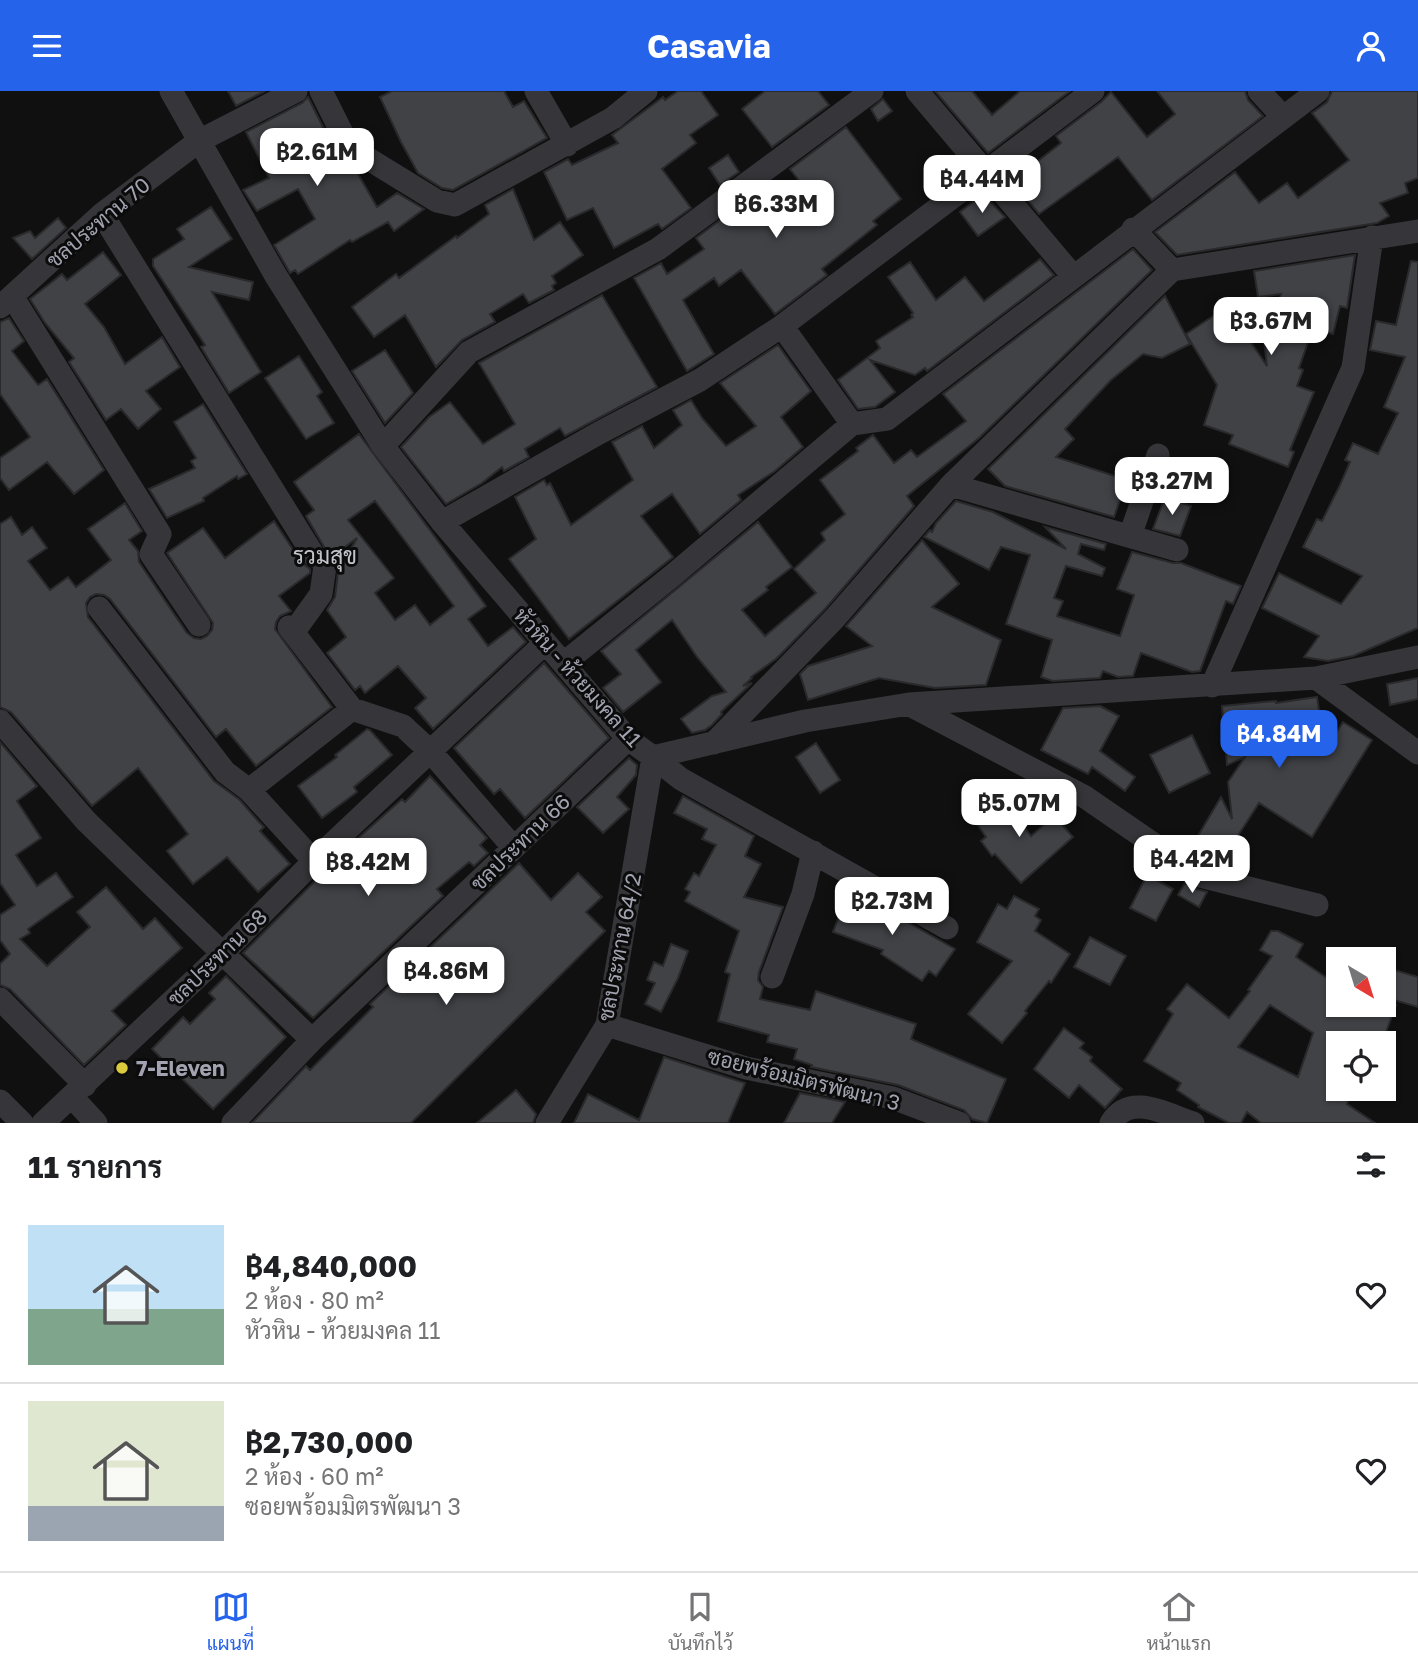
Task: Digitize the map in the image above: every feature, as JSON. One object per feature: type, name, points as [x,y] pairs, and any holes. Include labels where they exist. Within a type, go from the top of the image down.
[{"type":"street","name":"หัวหิน - ห้วยมงคล 11","points":[[171,91],[276,276],[383,446],[442,522],[628,739],[653,757],[713,745],[805,721],[909,704],[1316,678],[1418,657]]},
{"type":"street","name":"ชลประทาน 70","points":[[6,301],[102,214],[199,141],[296,91]]},
{"type":"street","points":[[321,91],[349,147],[437,201],[455,205],[568,145],[613,118],[646,91]]},
{"type":"street","points":[[536,91],[568,145]]},
{"type":"street","points":[[383,446],[469,352],[658,249],[872,91]]},
{"type":"street","points":[[917,91],[1073,276]]},
{"type":"street","points":[[442,522],[699,380],[782,326],[1093,91]]},
{"type":"street","points":[[1259,91],[1283,117]]},
{"type":"street","points":[[564,663],[852,424],[887,419],[1133,229],[1318,91]]},
{"type":"street","points":[[102,214],[320,561],[321,594],[298,626],[289,627],[352,709],[403,726],[431,752],[513,848]]},
{"type":"street","points":[[1133,229],[1172,270]]},
{"type":"street","points":[[713,745],[835,618],[951,485],[1172,270],[1418,232]]},
{"type":"street","points":[[1212,686],[1353,368],[1372,237]]},
{"type":"street","points":[[6,301],[160,534],[151,554],[199,625]]},
{"type":"street","points":[[782,326],[852,424]]},
{"type":"street","points":[[1130,536],[1158,454]]},
{"type":"street","points":[[951,485],[1177,550]]},
{"type":"street","points":[[99,608],[225,772],[249,790],[314,861]]},
{"type":"street","name":"ชลประทาน 68","points":[[43,1123],[545,643]]},
{"type":"street","points":[[1316,678],[1418,753]]},
{"type":"street","points":[[909,704],[1085,797],[1200,877],[1317,905]]},
{"type":"street","points":[[249,790],[352,709]]},
{"type":"street","points":[[0,721],[86,821],[312,1040]]},
{"type":"street","name":"ชลประทาน 66","points":[[233,1123],[312,1040],[628,739]]},
{"type":"street","points":[[653,757],[681,779],[947,928]]},
{"type":"street","name":"ชลประทาน 64/2","points":[[547,1123],[607,1025],[653,757]]},
{"type":"street","points":[[772,977],[803,894],[813,852]]},
{"type":"street","points":[[0,999],[78,1091],[96,1123]]},
{"type":"street","name":"ซอยพร้อมมิตรพัฒนา 3","points":[[607,1025],[746,1068],[893,1098],[959,1123]]},
{"type":"street","points":[[0,1101],[22,1123]]},
{"type":"street","points":[[1111,1123],[1115,1116],[1125,1109],[1139,1105],[1193,1123]]},
{"type":"building","points":[[228,91],[265,91],[236,106]]},
{"type":"building","points":[[392,91],[504,91],[513,107],[524,101],[547,138],[453,190],[442,188],[418,173],[401,142],[380,97]]},
{"type":"building","points":[[678,91],[701,91],[718,115],[690,135],[696,143],[662,169],[691,208],[662,229],[658,224],[614,248],[593,208],[567,220],[544,172],[568,159],[572,165],[618,143],[612,135],[663,97],[665,100]]},
{"type":"building","points":[[765,91],[818,91],[829,105],[772,147],[742,109]]},
{"type":"building","points":[[935,91],[972,91],[992,115],[1020,91],[1070,91],[988,153]]},
{"type":"building","points":[[1157,91],[1245,91],[1248,100],[1263,116],[1152,200],[1118,157],[1039,214],[1012,181],[1061,143],[1056,136],[1111,92],[1147,137],[1175,114]]},
{"type":"building","points":[[1332,91],[1418,91],[1418,178],[1405,183],[1408,193],[1380,203],[1389,216],[1377,223],[1177,255],[1155,232],[1235,172],[1259,203],[1287,183],[1298,198],[1349,160],[1312,113],[1327,102]]},
{"type":"building","points":[[308,97],[336,153],[354,167],[377,207],[397,193],[424,209],[394,231],[388,222],[352,242],[350,240],[298,274],[295,270],[290,273],[274,245],[315,219],[298,189],[257,211],[243,190],[269,178],[246,132],[302,103]]},
{"type":"building","points":[[883,99],[892,111],[878,121],[871,109]]},
{"type":"building","points":[[846,127],[901,199],[873,221],[877,225],[822,269],[827,275],[775,314],[741,270],[719,286],[714,278],[683,300],[714,354],[687,371],[634,278],[661,263],[667,274],[704,249],[696,238],[758,192],[767,204],[800,182],[790,169]]},
{"type":"building","points":[[728,155],[739,172],[720,185],[709,168]]},
{"type":"building","points":[[513,189],[534,240],[560,222],[583,255],[552,276],[556,283],[552,286],[554,290],[529,303],[523,294],[490,314],[495,322],[462,340],[436,367],[405,315],[374,337],[352,307],[396,274],[399,278],[456,236],[457,238],[489,214],[485,205]]},
{"type":"building","points":[[983,194],[1005,217],[978,236],[960,212]]},
{"type":"building","points":[[211,207],[232,239],[189,267],[253,282],[249,300],[212,292],[261,372],[229,393],[201,347],[205,345],[153,266],[153,259],[184,239],[177,229]]},
{"type":"building","points":[[58,218],[66,228],[32,259],[13,238],[30,231],[35,238]]},
{"type":"building","points":[[1133,249],[1152,270],[979,438],[907,496],[914,506],[825,609],[777,658],[751,677],[743,686],[752,683],[721,712],[712,725],[692,733],[681,719],[712,696],[726,692],[697,657],[672,620],[636,650],[661,682],[623,712],[603,688],[621,674],[601,651],[758,522],[792,567],[742,610],[765,636],[816,593],[794,569],[825,540],[821,533],[845,514],[820,480],[858,451],[856,448],[873,435],[894,463],[911,450],[917,457],[966,421],[943,394]]},
{"type":"building","points":[[103,252],[121,275],[85,304],[104,327],[125,364],[162,337],[180,367],[146,391],[161,409],[138,429],[121,409],[106,420],[69,362],[74,358],[45,323],[30,299],[62,274],[67,280]]},
{"type":"building","points":[[1355,255],[1347,308],[1340,306],[1333,334],[1313,328],[1299,368],[1303,370],[1297,386],[1314,392],[1290,450],[1294,452],[1288,467],[1229,444],[1233,435],[1204,425],[1217,385],[1186,334],[1227,307],[1267,366],[1264,341],[1281,294],[1258,297],[1254,271]]},
{"type":"building","points":[[1040,259],[1054,275],[927,371],[925,368],[915,375],[870,360],[895,392],[875,407],[858,409],[838,380],[880,348],[876,341],[913,317],[913,313],[888,277],[910,262],[936,300],[965,277],[984,301]]},
{"type":"building","points":[[1411,261],[1418,262],[1418,628],[1353,656],[1328,661],[1304,657],[1319,636],[1262,608],[1279,573],[1341,604],[1362,576],[1303,547],[1317,519],[1322,521],[1340,485],[1350,462],[1345,460],[1353,443],[1378,454],[1398,413],[1384,407],[1405,357],[1370,350],[1376,321],[1396,325]]},
{"type":"building","points":[[602,295],[657,387],[565,436],[560,428],[525,449],[529,457],[504,471],[502,467],[482,483],[446,504],[401,447],[429,417],[450,402],[483,444],[515,424],[479,363]]},
{"type":"building","points":[[1165,296],[1190,344],[1162,358],[1143,354],[1111,380],[1065,429],[1074,439],[1056,457],[1127,480],[1114,517],[1005,486],[988,469]]},
{"type":"building","points":[[9,318],[24,341],[12,351],[38,385],[47,379],[104,470],[74,494],[47,462],[9,490],[0,478],[0,458],[30,437],[0,394],[0,322]]},
{"type":"building","points":[[778,345],[811,391],[781,417],[803,447],[775,471],[738,495],[741,500],[700,534],[672,494],[641,516],[673,557],[569,639],[509,559],[536,539],[515,497],[544,480],[547,485],[550,483],[571,525],[633,480],[612,442],[642,426],[654,448],[682,425],[673,410],[691,400],[702,418],[726,446],[756,426],[720,383]]},
{"type":"building","points":[[385,350],[413,393],[385,423],[352,371]]},
{"type":"building","points":[[299,356],[322,392],[317,396],[334,423],[306,439],[265,378]]},
{"type":"building","points":[[203,404],[247,474],[238,479],[237,476],[203,498],[204,501],[167,518],[149,489],[195,468],[191,461],[196,458],[174,422]]},
{"type":"building","points":[[359,434],[486,606],[468,619],[488,646],[513,627],[526,642],[433,729],[415,708],[426,698],[398,666],[365,693],[360,686],[355,690],[327,653],[346,637],[327,610],[335,597],[338,572],[357,538],[334,555],[327,552],[306,516],[314,510],[294,482]],"holes":[[[375,501],[454,606],[430,625],[415,605],[395,620],[375,593],[394,578],[348,520]]]},
{"type":"building","points":[[1165,497],[1191,506],[1180,536],[1153,529]]},
{"type":"building","points":[[956,501],[993,512],[1066,549],[1045,527],[1106,544],[1104,550],[1081,544],[1078,554],[1105,568],[1102,576],[1066,566],[1054,598],[1063,601],[1057,616],[1120,636],[1134,595],[1117,589],[1132,552],[1181,563],[1241,586],[1233,604],[1226,601],[1200,671],[1192,672],[1141,653],[1133,676],[1118,677],[1103,671],[1100,678],[1053,681],[1041,677],[1052,640],[1006,624],[1030,555],[1001,547],[989,570],[924,537],[930,530],[932,532],[936,523]]},
{"type":"building","points":[[125,503],[142,531],[129,540],[138,551],[139,562],[187,633],[194,638],[207,636],[213,623],[167,553],[203,528],[225,558],[274,521],[302,563],[310,569],[310,573],[279,596],[291,611],[280,616],[275,629],[332,707],[256,766],[226,729],[216,737],[110,599],[96,594],[86,603],[88,617],[214,781],[240,800],[264,827],[260,831],[290,864],[258,892],[227,857],[193,884],[167,851],[188,834],[138,768],[92,806],[11,712],[0,707],[0,524],[11,517],[22,535],[32,527],[47,548],[28,561],[50,590],[68,577],[76,587],[111,560],[88,529]]},
{"type":"building","points":[[922,540],[959,584],[932,607],[1001,640],[986,685],[935,688],[879,678],[808,700],[800,674],[808,666],[872,646],[846,626]]},
{"type":"building","points":[[544,663],[609,738],[525,818],[500,789],[494,794],[454,748]]},
{"type":"building","points":[[1418,678],[1418,699],[1390,705],[1387,684]]},
{"type":"building","points":[[1317,697],[1325,750],[1343,722],[1372,740],[1312,837],[1259,803],[1216,865],[1206,863],[1189,851],[1221,797],[1232,819],[1228,782],[1245,757],[1227,765],[1222,706],[1276,703]]},
{"type":"building","points":[[1100,706],[1119,716],[1100,751],[1135,777],[1125,791],[1092,767],[1088,774],[1041,750],[1063,708]]},
{"type":"building","points":[[367,729],[392,755],[354,787],[357,792],[322,818],[298,786],[337,757],[335,755]]},
{"type":"building","points":[[1192,735],[1210,773],[1169,793],[1150,755]]},
{"type":"building","points":[[0,742],[37,786],[17,801],[41,838],[16,855],[37,886],[56,873],[73,897],[28,929],[30,933],[20,939],[47,966],[90,927],[77,912],[106,887],[143,929],[155,918],[182,948],[112,1011],[126,1025],[84,1065],[10,989],[0,985],[0,964],[10,954],[0,940],[0,915],[15,905],[0,883]]},
{"type":"building","points":[[816,743],[840,780],[820,793],[796,757]]},
{"type":"building","points":[[629,758],[637,765],[636,775],[617,797],[629,809],[603,833],[577,807]]},
{"type":"building","points":[[430,776],[487,838],[480,845],[488,853],[474,866],[469,862],[437,889],[443,896],[313,1018],[243,953],[356,840],[402,799],[405,802]]},
{"type":"building","points":[[1001,795],[1031,836],[1054,816],[1073,837],[1021,883],[995,854],[992,856],[981,841],[986,837],[972,817]]},
{"type":"building","points":[[683,796],[754,836],[745,856],[761,864],[744,897],[783,907],[759,972],[758,980],[763,987],[760,999],[810,1010],[816,991],[916,1024],[911,1039],[1006,1079],[987,1123],[972,1119],[964,1110],[898,1085],[811,1067],[812,1065],[794,1059],[797,1049],[767,1042],[769,1035],[718,1021],[730,974],[725,972],[739,931],[685,901],[690,892],[685,889],[694,873],[699,876],[716,845],[702,839],[707,829],[674,813]]},
{"type":"building","points":[[519,863],[551,900],[578,873],[602,897],[586,912],[605,931],[411,1123],[252,1123],[306,1066],[310,1070],[373,1007],[370,1004]]},
{"type":"building","points":[[1147,875],[1173,889],[1156,921],[1130,908]]},
{"type":"building","points":[[1185,883],[1207,892],[1199,907],[1178,895]]},
{"type":"building","points":[[849,891],[955,949],[936,976],[929,971],[922,981],[881,954],[883,950],[833,932]]},
{"type":"building","points":[[1014,896],[1039,909],[1035,916],[1041,920],[1035,931],[1070,954],[1051,983],[1049,981],[1002,1043],[968,1014],[1012,961],[977,942],[998,904],[1007,909]]},
{"type":"building","points":[[1271,931],[1278,931],[1303,944],[1296,957],[1326,977],[1326,1017],[1392,1017],[1386,1031],[1326,1031],[1326,1101],[1348,1101],[1347,1104],[1375,1123],[1261,1123],[1247,1112],[1241,1123],[1229,1123],[1198,1107],[1199,1105],[1177,1090],[1181,1083],[1144,1061],[1173,1014],[1167,1009],[1187,984],[1229,1018],[1272,956],[1260,950]],"holes":[[[1270,1005],[1313,1033],[1298,1077],[1238,1047]]]},
{"type":"building","points":[[1090,937],[1126,956],[1110,985],[1074,967]]},
{"type":"building","points":[[671,944],[688,951],[661,1012],[645,1004],[655,983],[647,980],[654,962],[663,966]]},
{"type":"building","points":[[1396,971],[1418,977],[1418,1007],[1396,1001]]},
{"type":"building","points":[[226,976],[286,1037],[213,1109],[152,1049],[183,1017],[190,1024],[215,999],[209,993]]},
{"type":"building","points":[[1064,1028],[1084,1043],[1080,1048],[1092,1057],[1090,1061],[1122,1089],[1105,1108],[1079,1085],[1069,1098],[1034,1069]]},
{"type":"building","points":[[664,1057],[745,1083],[728,1123],[574,1123],[588,1094],[639,1120]]},
{"type":"building","points":[[516,1090],[536,1114],[533,1123],[477,1123]]},
{"type":"building","points":[[800,1093],[845,1102],[832,1123],[784,1123]]},
{"type":"place","name":"7-Eleven","points":[[122,1068]]},
{"type":"district","name":"รวมสุข","points":[[325,555]]}]
